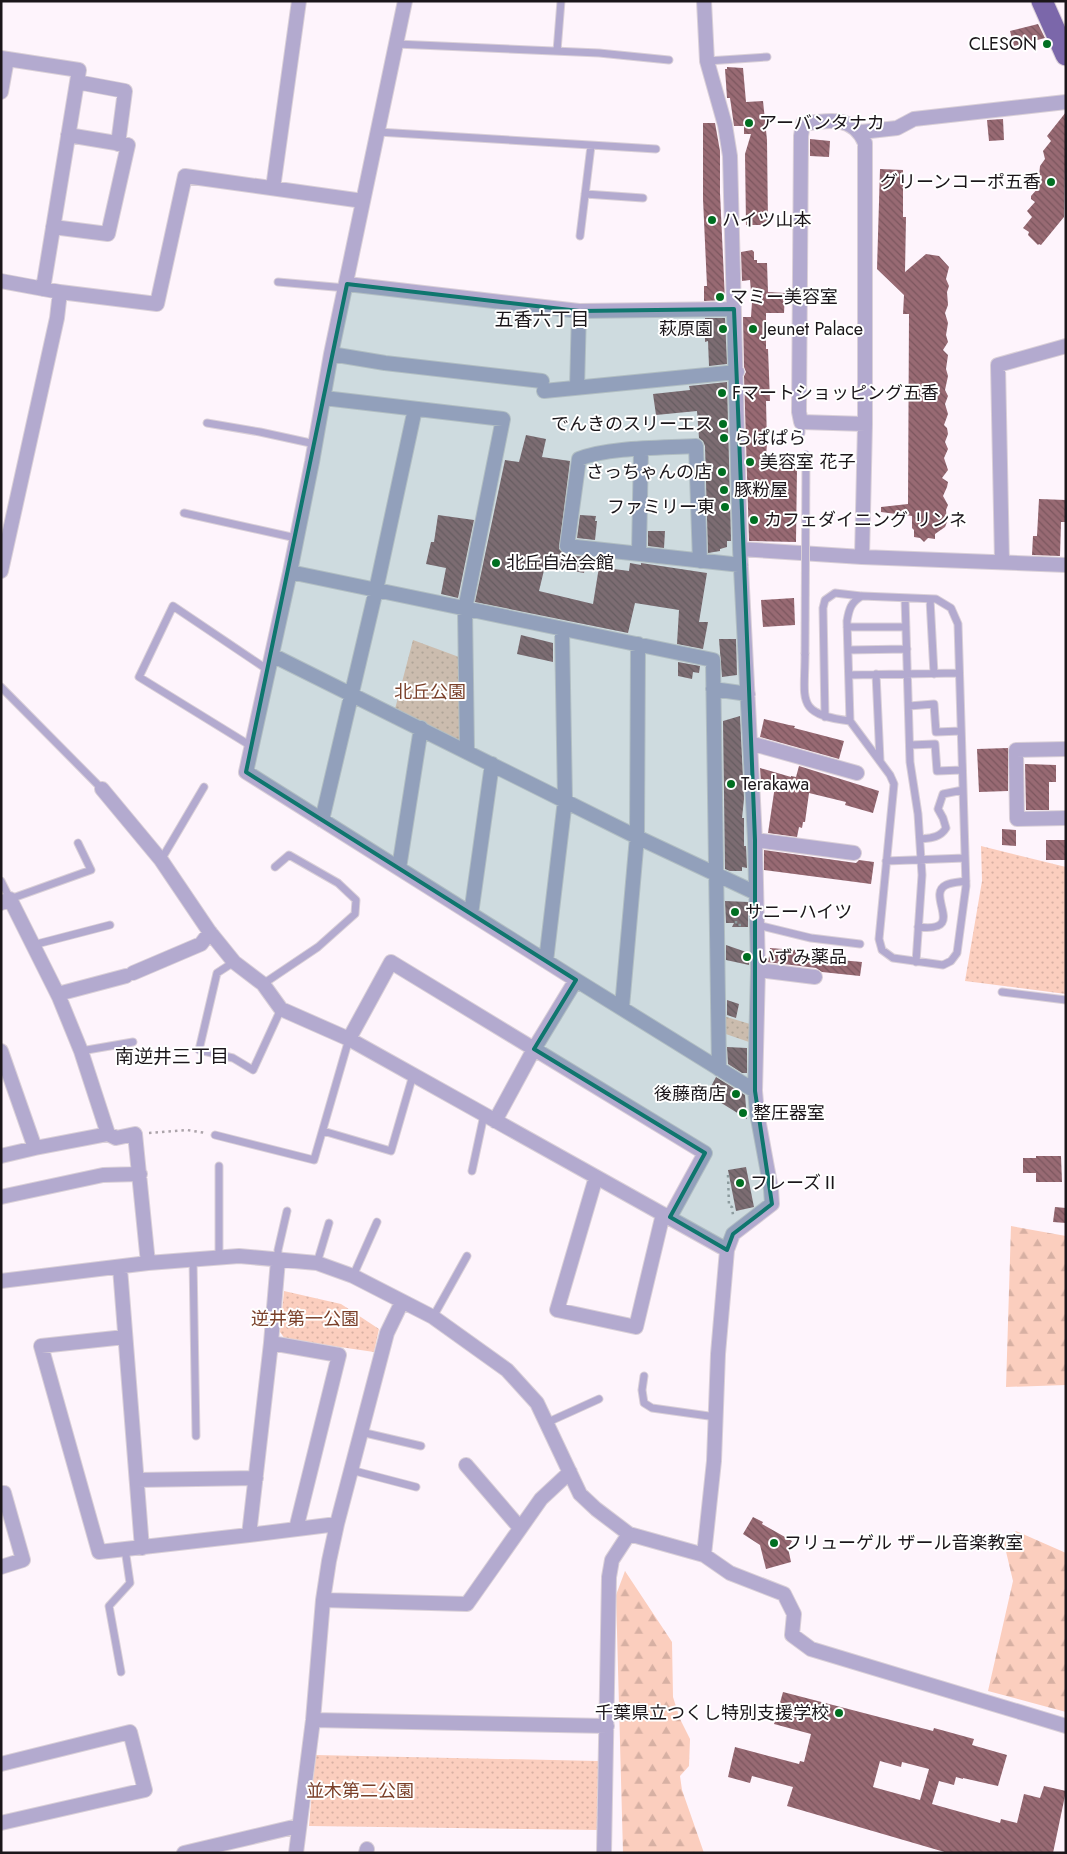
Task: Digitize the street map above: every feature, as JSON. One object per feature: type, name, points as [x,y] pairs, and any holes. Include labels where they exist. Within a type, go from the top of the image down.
[{"type":"main road","points":[[1042,1],[1066,55]]},
{"type":"street","points":[[273,188],[299,1]]},
{"type":"street","points":[[405,1],[332,354],[290,572],[246,772],[755,1091]]},
{"type":"street","points":[[704,1],[707,62],[725,125],[730,156],[740,549],[755,840],[756,893],[752,925],[758,970],[755,1091],[757,1113],[772,1189],[772,1204],[733,1234],[727,1250],[718,1354],[714,1461],[704,1554]]},
{"type":"street","points":[[1,92],[4,59],[79,70],[43,289]]},
{"type":"street","points":[[77,82],[125,91],[118,144]]},
{"type":"street","points":[[860,132],[897,128],[914,119],[1066,102]]},
{"type":"street","points":[[862,557],[865,424],[865,142],[860,132],[845,122],[803,124],[801,136],[799,412],[801,427],[865,424]]},
{"type":"street","points":[[53,226],[108,234],[128,145],[68,135]]},
{"type":"street","points":[[1,281],[60,292],[157,304],[185,176],[363,201]]},
{"type":"street","points":[[346,286],[579,311],[734,309]]},
{"type":"street","points":[[1,571],[57,318],[60,292]]},
{"type":"street","points":[[577,388],[579,311]]},
{"type":"street","points":[[1002,562],[998,365],[1066,346]]},
{"type":"street","points":[[332,354],[543,386],[577,388],[736,372]]},
{"type":"street","points":[[324,398],[503,419],[465,609],[468,752]]},
{"type":"street","points":[[322,820],[350,694],[376,590],[415,409]]},
{"type":"street","points":[[700,561],[696,446],[641,449],[590,455],[579,460],[567,546],[639,553],[700,561],[741,565]]},
{"type":"street","points":[[639,553],[641,449]]},
{"type":"street","points":[[740,549],[862,557],[1066,565]]},
{"type":"street","points":[[290,572],[713,660],[719,1069]]},
{"type":"street","points":[[546,961],[565,800],[562,630]]},
{"type":"street","points":[[622,1007],[637,837],[638,644]]},
{"type":"street","points":[[272,655],[637,837],[756,893]]},
{"type":"street","points":[[713,689],[748,694]]},
{"type":"street","points":[[400,868],[421,728]]},
{"type":"street","points":[[750,743],[856,773]]},
{"type":"street","points":[[1066,749],[1016,750],[1017,819],[1066,818]]},
{"type":"street","points":[[471,914],[492,764]]},
{"type":"street","points":[[102,790],[161,860],[210,932],[234,962],[263,984],[281,1008],[349,1039],[727,1250]]},
{"type":"street","points":[[755,840],[854,853]]},
{"type":"street","points":[[6,901],[58,994],[81,1051],[108,1134]]},
{"type":"street","points":[[58,994],[129,974],[201,944],[210,932]]},
{"type":"street","points":[[349,1039],[391,962],[705,1153],[666,1216],[636,1327],[557,1310],[596,1177]]},
{"type":"street","points":[[758,970],[815,977]]},
{"type":"street","points":[[490,1118],[576,980]]},
{"type":"street","points":[[1,1051],[35,1148]]},
{"type":"street","points":[[1,1156],[108,1134],[116,1138],[135,1134],[148,1264]]},
{"type":"street","points":[[1,1197],[103,1174],[140,1174]]},
{"type":"street","points":[[1,1281],[193,1259],[239,1256],[317,1263],[353,1276],[433,1317],[507,1370],[537,1403],[580,1494],[596,1509],[629,1534],[704,1554],[730,1573],[784,1594],[794,1614],[792,1635],[811,1649],[1066,1726]]},
{"type":"street","points":[[249,1535],[271,1343],[278,1260]]},
{"type":"street","points":[[120,1268],[142,1548]]},
{"type":"street","points":[[296,1853],[313,1720],[323,1600],[337,1524],[387,1334],[402,1302]]},
{"type":"street","points":[[125,1337],[41,1346],[99,1552],[337,1524]]},
{"type":"street","points":[[271,1343],[339,1355],[296,1529]]},
{"type":"street","points":[[466,1465],[520,1528]]},
{"type":"street","points":[[323,1600],[467,1604],[541,1499],[570,1472]]},
{"type":"street","points":[[137,1480],[256,1478]]},
{"type":"street","points":[[1,1493],[4,1493],[23,1560],[1,1567]]},
{"type":"street","points":[[604,1853],[609,1577],[612,1560],[629,1534]]},
{"type":"street","points":[[313,1720],[607,1726]]},
{"type":"street","points":[[1,1764],[130,1732],[145,1790],[1,1823]]},
{"type":"street","points":[[184,1853],[298,1826]]},
{"type":"lane","points":[[557,51],[561,1]]},
{"type":"lane","points":[[396,44],[599,53],[669,60]]},
{"type":"lane","points":[[707,62],[767,57]]},
{"type":"lane","points":[[378,132],[656,149]]},
{"type":"lane","points":[[580,236],[592,146]]},
{"type":"lane","points":[[585,194],[643,198]]},
{"type":"lane","points":[[278,282],[346,286]]},
{"type":"lane","points":[[206,423],[315,444]]},
{"type":"lane","points":[[806,454],[805,700],[811,710],[825,717],[850,721]]},
{"type":"lane","points":[[184,513],[296,538]]},
{"type":"lane","points":[[825,717],[823,608],[825,600],[835,594],[936,599],[951,608],[958,624],[966,881],[957,953],[950,961],[943,965],[893,958],[882,950],[879,939],[894,784],[880,760],[850,721],[847,627],[849,609],[855,600],[862,596]]},
{"type":"lane","points":[[906,598],[910,745],[922,875],[916,962]]},
{"type":"lane","points":[[930,599],[934,674]]},
{"type":"lane","points":[[251,746],[139,677],[173,606],[268,670]]},
{"type":"lane","points":[[847,627],[906,627]]},
{"type":"lane","points":[[848,650],[907,649]]},
{"type":"lane","points":[[849,675],[959,673]]},
{"type":"lane","points":[[876,674],[880,760]]},
{"type":"lane","points":[[1,687],[102,790]]},
{"type":"lane","points":[[909,706],[934,704],[936,732],[961,732]]},
{"type":"lane","points":[[910,745],[935,744],[937,771],[962,770]]},
{"type":"lane","points":[[161,860],[204,787]]},
{"type":"lane","points":[[920,838],[934,837],[943,833],[946,828],[938,809],[940,798],[943,794],[963,790]]},
{"type":"lane","points":[[1,881],[6,901],[91,870],[78,843]]},
{"type":"lane","points":[[263,984],[318,947],[355,914],[356,900],[338,883],[289,855],[275,867]]},
{"type":"lane","points":[[886,861],[965,858]]},
{"type":"lane","points":[[918,927],[934,928],[941,923],[945,914],[939,896],[941,889],[945,885],[966,881]]},
{"type":"lane","points":[[32,945],[110,925]]},
{"type":"lane","points":[[752,925],[811,938],[860,944]]},
{"type":"lane","points":[[234,962],[217,973],[199,1050],[233,1058],[253,1070],[281,1008]]},
{"type":"lane","points":[[1002,992],[1066,1000]]},
{"type":"lane","points":[[215,1135],[314,1160],[349,1039]]},
{"type":"lane","points":[[81,1051],[134,1042]]},
{"type":"lane","points":[[323,1131],[391,1151],[413,1075]]},
{"type":"lane","points":[[472,1170],[490,1118]]},
{"type":"lane","points":[[219,1166],[219,1257]]},
{"type":"lane","points":[[278,1260],[278,1250],[287,1211]]},
{"type":"lane","points":[[353,1276],[377,1222]]},
{"type":"lane","points":[[317,1263],[329,1223]]},
{"type":"lane","points":[[433,1317],[467,1256]]},
{"type":"lane","points":[[193,1259],[196,1436]]},
{"type":"lane","points":[[644,1376],[642,1390],[644,1403],[652,1408],[716,1417]]},
{"type":"lane","points":[[546,1423],[599,1399]]},
{"type":"lane","points":[[361,1432],[421,1446]]},
{"type":"lane","points":[[351,1470],[416,1487]]},
{"type":"lane","points":[[122,1672],[109,1606],[130,1583],[125,1550]]},
{"type":"path","points":[[736,921],[736,925],[752,925]]},
{"type":"path","points":[[135,1134],[187,1130],[215,1135]]},
{"type":"path","points":[[728,1175],[729,1206]]},
{"type":"path","points":[[729,1198],[733,1197]]},
{"type":"highlighted area","points":[[347,284],[579,311],[734,309],[755,840],[755,1091],[772,1204],[733,1234],[727,1250],[670,1217],[705,1153],[534,1049],[576,980],[246,772]]},
{"type":"green space","name":"北丘公園","points":[[413,640],[459,657],[462,739],[460,742],[395,709]]},
{"type":"green space","points":[[981,846],[1066,867],[1066,994],[965,981],[982,881]]},
{"type":"green space","points":[[720,1015],[750,1024],[749,1042],[720,1032]]},
{"type":"green space","points":[[1011,1226],[1066,1236],[1066,1385],[1006,1387]]},
{"type":"green space","name":"逆井第一公園","points":[[284,1291],[341,1304],[379,1329],[374,1352],[285,1339],[280,1332]]},
{"type":"green space","points":[[1016,1531],[1066,1553],[1066,1712],[988,1691],[1013,1581],[1004,1543]]},
{"type":"green space","points":[[625,1571],[672,1642],[673,1697],[680,1719],[690,1739],[689,1766],[680,1776],[682,1790],[704,1853],[623,1853],[616,1595]]},
{"type":"green space","name":"並木第二公園","points":[[315,1755],[598,1761],[598,1830],[309,1826]]},
{"type":"building","points":[[1038,24],[1045,38],[1014,46],[1010,31]]},
{"type":"building","points":[[727,67],[743,68],[746,102],[763,101],[767,140],[768,225],[746,225],[745,154],[751,134],[744,134],[744,126],[734,126],[730,98],[727,98],[725,69]]},
{"type":"building","name":"グリーンコーポ五香","points":[[1066,112],[1064,217],[1041,245],[1038,245],[1028,235],[1029,232],[1023,228],[1032,217],[1027,211],[1035,202],[1031,199],[1031,196],[1039,187],[1035,182],[1039,177],[1040,166],[1045,159],[1043,151],[1051,141],[1047,136]]},
{"type":"building","points":[[1003,119],[1004,140],[989,141],[987,120]]},
{"type":"building","points":[[703,123],[715,123],[720,151],[725,300],[704,301],[704,286],[707,286],[703,199]]},
{"type":"building","points":[[810,139],[830,141],[829,157],[810,156]]},
{"type":"building","points":[[880,169],[903,170],[903,217],[906,217],[905,272],[926,254],[939,256],[949,267],[946,279],[949,286],[947,292],[948,305],[945,313],[948,323],[946,335],[948,342],[943,350],[948,355],[946,369],[948,376],[945,390],[948,396],[945,404],[948,414],[944,425],[947,428],[948,434],[945,442],[948,449],[944,458],[948,470],[942,478],[948,482],[943,496],[948,505],[946,510],[947,522],[945,527],[935,534],[935,539],[928,538],[924,542],[920,538],[914,537],[912,516],[881,512],[881,507],[908,504],[909,314],[903,314],[904,295],[877,269]]},
{"type":"building","points":[[752,250],[754,252],[754,260],[757,260],[757,263],[767,263],[768,292],[785,293],[784,313],[766,313],[766,349],[768,349],[770,401],[766,401],[766,456],[768,467],[797,468],[796,542],[749,541],[744,376],[746,372],[744,367],[743,317],[751,317],[752,302],[750,280],[742,281],[741,252]]},
{"type":"building","points":[[705,318],[725,318],[727,364],[709,366],[708,341],[705,342]]},
{"type":"building","points":[[727,382],[731,541],[727,541],[727,547],[720,549],[720,551],[708,553],[705,446],[699,438],[697,411],[656,415],[653,394],[690,390],[689,386]]},
{"type":"building","points":[[526,435],[546,439],[542,457],[570,461],[559,549],[566,555],[587,557],[584,573],[545,566],[539,591],[593,604],[599,567],[629,571],[630,563],[641,565],[641,563],[707,573],[699,622],[708,622],[703,649],[677,644],[679,610],[635,603],[628,633],[475,602],[505,460],[519,462]]},
{"type":"building","points":[[1039,499],[1066,500],[1065,522],[1061,522],[1060,556],[1032,555],[1033,536],[1037,536]]},
{"type":"building","points":[[438,515],[474,520],[458,598],[441,594],[446,568],[426,564],[431,542],[434,542]]},
{"type":"building","points":[[580,515],[596,516],[595,540],[577,538]]},
{"type":"building","points":[[648,531],[665,531],[664,548],[648,546]]},
{"type":"building","points":[[794,598],[795,625],[763,627],[761,600]]},
{"type":"building","points":[[521,635],[553,643],[553,662],[517,654]]},
{"type":"building","points":[[719,639],[736,639],[737,675],[722,677]]},
{"type":"building","points":[[678,662],[700,666],[699,673],[693,672],[692,679],[678,676]]},
{"type":"building","points":[[740,716],[744,799],[742,818],[744,818],[744,846],[746,846],[747,868],[742,867],[742,871],[730,871],[725,869],[723,721]]},
{"type":"building","points":[[764,719],[844,741],[839,759],[760,737]]},
{"type":"building","points":[[1008,748],[1008,791],[979,792],[977,749]]},
{"type":"building","points":[[1025,764],[1056,765],[1056,782],[1049,782],[1049,810],[1026,810]]},
{"type":"building","points":[[799,766],[879,791],[873,813],[845,805],[846,802],[809,793],[805,822],[803,822],[802,828],[799,827],[797,837],[768,833],[775,786],[761,782],[760,768],[796,777]]},
{"type":"building","points":[[1002,829],[1016,830],[1016,846],[1002,845]]},
{"type":"building","points":[[1046,840],[1066,840],[1066,860],[1046,860]]},
{"type":"building","points":[[764,850],[856,863],[859,860],[874,862],[871,884],[764,870]]},
{"type":"building","name":"サニーハイツ","points":[[725,901],[748,902],[748,927],[732,927],[734,923],[726,923]]},
{"type":"building","points":[[726,945],[749,953],[749,965],[726,960]]},
{"type":"building","points":[[770,948],[796,950],[796,956],[862,962],[860,976],[822,972],[816,968],[767,962],[766,957],[769,958]]},
{"type":"building","points":[[727,1000],[739,1004],[736,1018],[727,1015]]},
{"type":"building","points":[[727,1047],[747,1048],[747,1073],[742,1073],[728,1064]]},
{"type":"building","points":[[716,1077],[745,1095],[747,1119],[707,1094]]},
{"type":"building","points":[[1036,1156],[1061,1156],[1062,1182],[1036,1182],[1036,1173],[1023,1173],[1023,1158],[1036,1158]]},
{"type":"building","name":"フレーズⅡ","points":[[746,1167],[754,1207],[736,1211],[728,1170]]},
{"type":"building","points":[[1055,1207],[1066,1208],[1066,1223],[1053,1222]]},
{"type":"building","name":"フリューゲル ザール音楽教室","points":[[753,1517],[792,1541],[788,1548],[791,1562],[766,1569],[760,1545],[743,1534]]},
{"type":"building","points":[[783,1692],[933,1731],[934,1728],[974,1739],[972,1745],[1007,1755],[998,1786],[956,1777],[954,1785],[939,1781],[932,1804],[1000,1823],[1001,1819],[1017,1823],[1024,1794],[1040,1798],[1044,1786],[1066,1791],[1053,1853],[948,1853],[787,1806],[793,1787],[752,1776],[750,1783],[728,1777],[735,1747],[799,1764],[800,1761],[804,1762],[811,1734],[774,1724]],"holes":[[[880,1761],[901,1767],[902,1762],[929,1769],[920,1800],[873,1787]]]},
{"type":"place","name":"CLESON","points":[[1047,44]]},
{"type":"place","name":"アーバンタナカ","points":[[749,123]]},
{"type":"place","name":"グリーンコーポ五香","points":[[1051,182]]},
{"type":"place","name":"ハイツ山本","points":[[712,220]]},
{"type":"place","name":"マミー美容室","points":[[720,297]]},
{"type":"place","name":"萩原園","points":[[723,329]]},
{"type":"place","name":"Jeunet Palace","points":[[753,329]]},
{"type":"place","name":"Fマートショッピング五香","points":[[722,393]]},
{"type":"place","name":"でんきのスリーエス","points":[[723,424]]},
{"type":"place","name":"らぱぱら","points":[[724,438]]},
{"type":"place","name":"美容室 花子","points":[[750,462]]},
{"type":"place","name":"さっちゃんの店","points":[[722,472]]},
{"type":"place","name":"豚粉屋","points":[[724,490]]},
{"type":"place","name":"ファミリー東","points":[[725,507]]},
{"type":"place","name":"カフェダイニング リンネ","points":[[754,520]]},
{"type":"place","name":"北丘自治会館","points":[[496,563]]},
{"type":"place","name":"Terakawa","points":[[731,784]]},
{"type":"place","name":"サニーハイツ","points":[[735,912]]},
{"type":"place","name":"いずみ薬品","points":[[747,957]]},
{"type":"place","name":"後藤商店","points":[[736,1094]]},
{"type":"place","name":"整圧器室","points":[[743,1113]]},
{"type":"place","name":"フレーズⅡ","points":[[740,1183]]},
{"type":"place","name":"フリューゲル ザール音楽教室","points":[[774,1543]]},
{"type":"place","name":"千葉県立つくし特別支援学校","points":[[839,1713]]},
{"type":"district","name":"五香六丁目","points":[[542,319]]},
{"type":"district","name":"南逆井三丁目","points":[[172,1056]]}]
